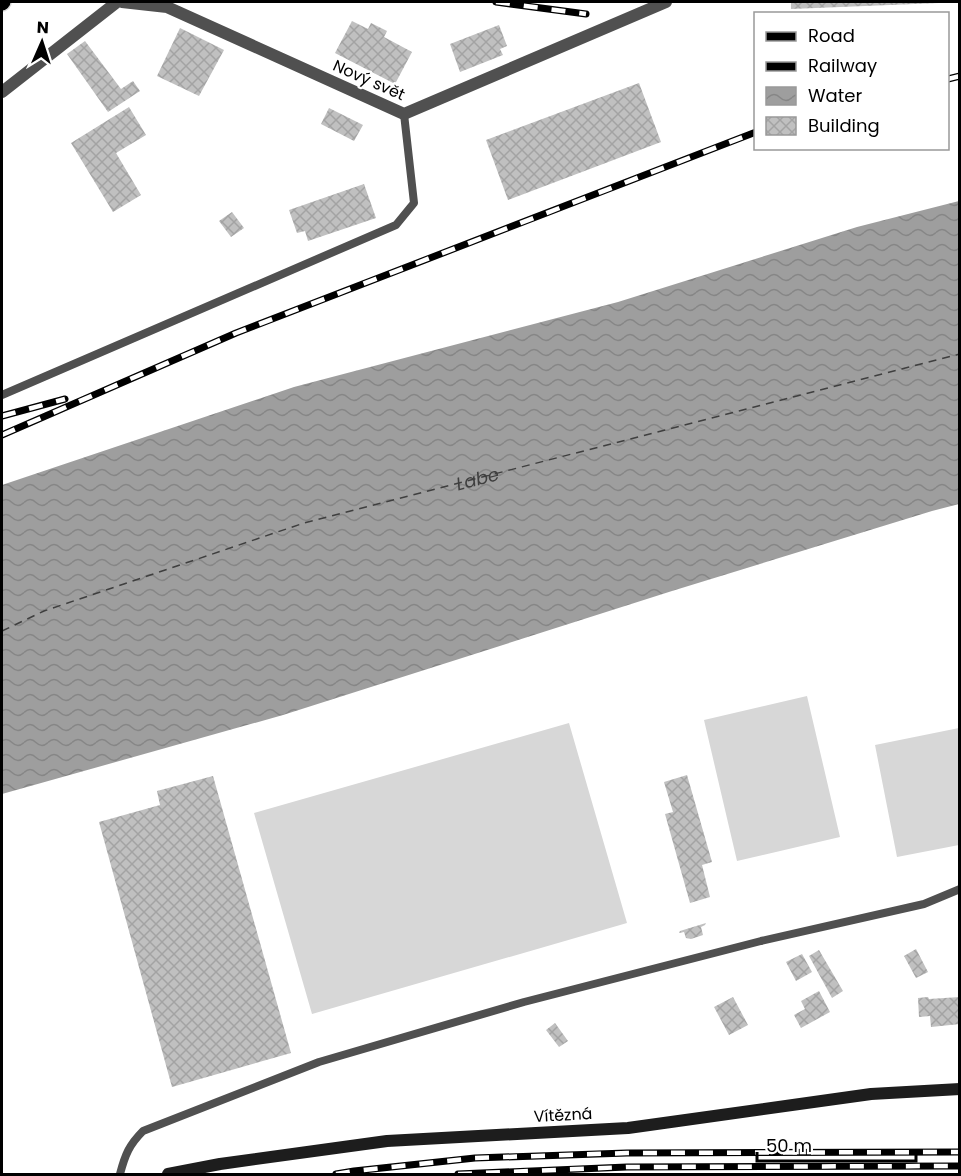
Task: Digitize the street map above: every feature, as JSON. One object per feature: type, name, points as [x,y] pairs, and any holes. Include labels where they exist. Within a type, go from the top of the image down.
[{"type":"main road","name":"Vítězná","points":[[168,1174],[220,1164],[387,1141],[628,1128],[871,1094],[960,1089]]},
{"type":"street","points":[[2,92],[117,2]]},
{"type":"street","name":"Nový svět","points":[[122,2],[167,8],[404,114],[666,2]]},
{"type":"lane","points":[[2,395],[396,225],[414,203],[404,114]]},
{"type":"lane","points":[[120,1174],[132,1141],[143,1131],[319,1062],[525,1002],[761,941],[924,904],[960,889]]},
{"type":"shaded area","points":[[807,696],[840,837],[737,861],[704,720]]},
{"type":"shaded area","points":[[569,723],[627,923],[312,1014],[254,813]]},
{"type":"shaded area","points":[[959,728],[959,845],[897,857],[875,745]]},
{"type":"water","name":"Labe","points":[[959,201],[959,504],[672,591],[283,715],[2,794],[2,485],[294,387],[618,302],[857,227]]},
{"type":"building","points":[[791,2],[939,2],[939,3],[791,9]]},
{"type":"building","points":[[352,21],[368,29],[371,23],[387,31],[384,37],[412,52],[395,84],[335,53]]},
{"type":"building","points":[[499,25],[507,46],[500,49],[503,55],[460,72],[450,44]]},
{"type":"building","points":[[180,28],[224,50],[199,96],[157,76]]},
{"type":"building","points":[[85,41],[121,89],[133,81],[140,91],[108,112],[67,54]]},
{"type":"building","points":[[639,83],[661,142],[508,200],[486,140]]},
{"type":"building","points":[[129,107],[146,135],[116,153],[141,195],[113,212],[71,143]]},
{"type":"building","points":[[329,108],[363,125],[354,141],[321,124]]},
{"type":"building","points":[[364,184],[376,218],[308,241],[305,231],[297,233],[289,210]]},
{"type":"building","points":[[232,212],[244,228],[231,237],[219,221]]},
{"type":"building","points":[[687,775],[712,862],[702,865],[710,897],[690,903],[665,814],[673,812],[664,782]]},
{"type":"building","points":[[213,776],[291,1053],[172,1087],[99,822],[160,805],[157,791]]},
{"type":"building","points":[[706,923],[701,927],[703,935],[691,939],[686,938],[684,932],[679,933],[680,931]]},
{"type":"building","points":[[916,949],[928,972],[916,978],[904,956]]},
{"type":"building","points":[[819,950],[843,991],[832,998],[809,956]]},
{"type":"building","points":[[802,954],[812,972],[796,981],[786,962]]},
{"type":"building","points":[[819,991],[830,1012],[801,1028],[794,1015],[805,1009],[801,1001]]},
{"type":"building","points":[[733,997],[748,1025],[729,1035],[714,1007]]},
{"type":"building","points":[[928,997],[929,999],[960,997],[960,1024],[931,1027],[930,1016],[919,1017],[918,998]]},
{"type":"building","points":[[555,1023],[568,1041],[559,1047],[546,1030]]},
{"type":"ferry route","points":[[2,631],[44,611],[304,523],[960,354]]},
{"type":"railway","points":[[496,2],[586,14]]},
{"type":"railway","points":[[949,79],[960,76]]},
{"type":"railway","points":[[2,435],[236,333],[754,133]]},
{"type":"railway","points":[[2,416],[65,399]]},
{"type":"railway","points":[[336,1174],[475,1158],[627,1153],[960,1152]]},
{"type":"railway","points":[[458,1174],[627,1167],[960,1166]]}]
